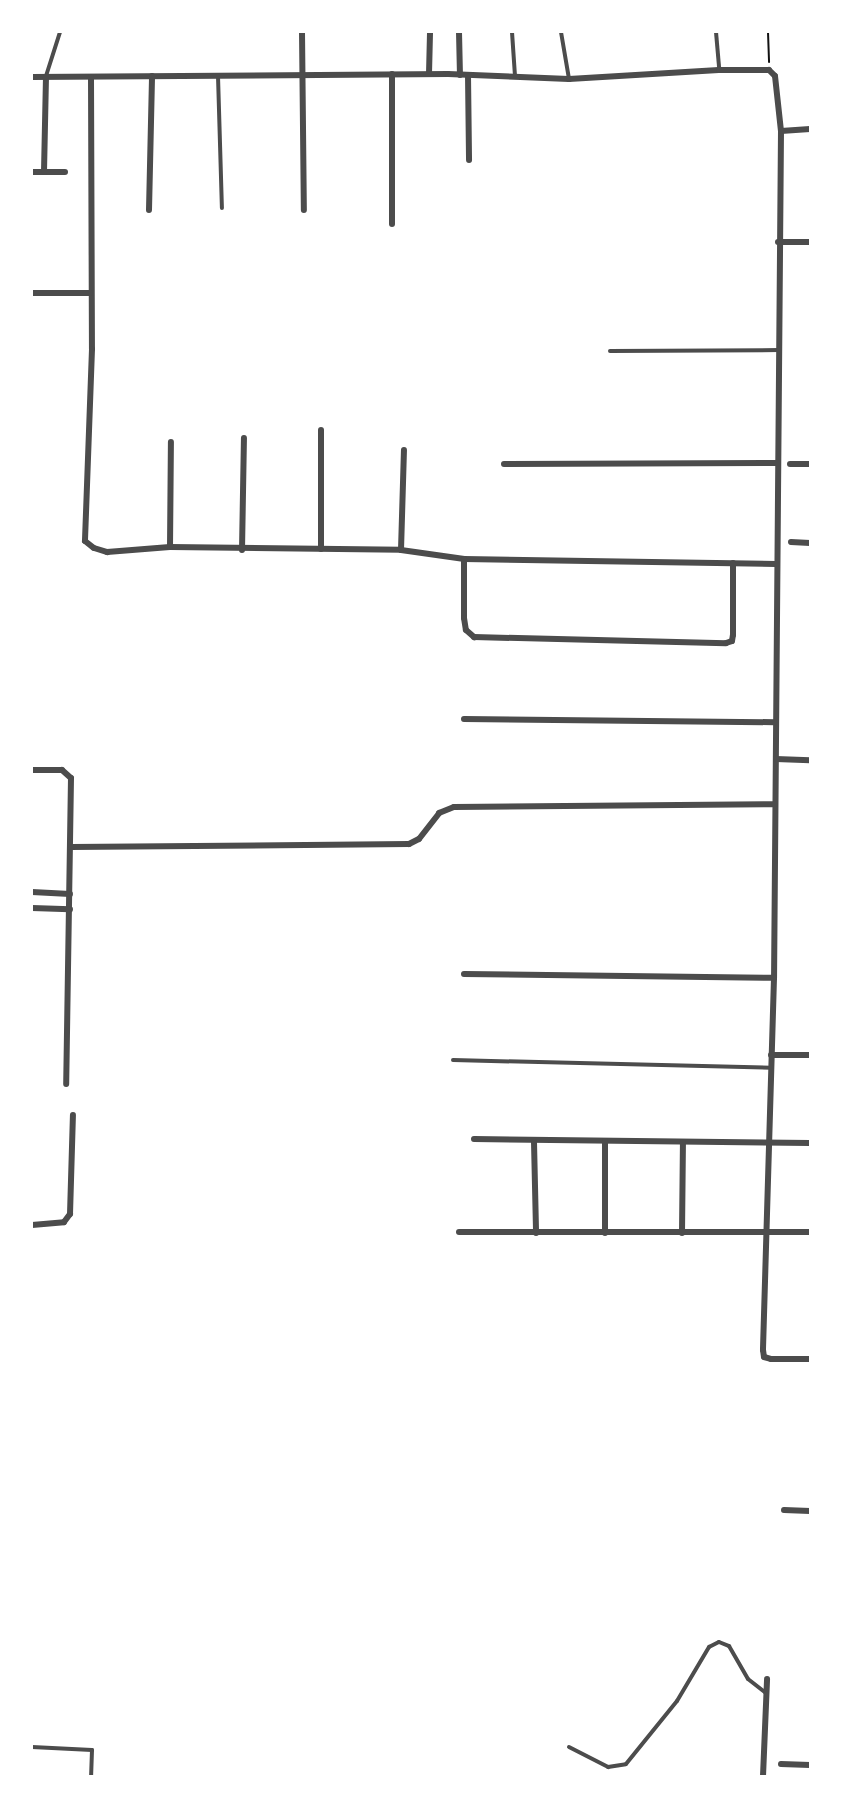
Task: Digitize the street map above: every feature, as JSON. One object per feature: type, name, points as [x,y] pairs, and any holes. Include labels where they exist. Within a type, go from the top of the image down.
[{"type":"street","points":[[302,32],[305,75],[304,210]]},
{"type":"street","points":[[429,74],[430,32]]},
{"type":"street","points":[[459,32],[460,75]]},
{"type":"street","points":[[32,78],[429,74],[569,79],[719,70],[770,70],[778,89],[781,130],[778,242],[774,978],[763,1350],[764,1357],[771,1359],[810,1359]]},
{"type":"street","points":[[392,75],[392,224]]},
{"type":"street","points":[[468,75],[470,160]]},
{"type":"street","points":[[149,210],[152,76]]},
{"type":"street","points":[[44,172],[46,77]]},
{"type":"street","points":[[92,78],[90,293],[92,350],[85,541],[107,552],[170,547],[242,550],[401,550],[464,560],[776,564]]},
{"type":"street","points":[[781,130],[810,129]]},
{"type":"street","points":[[32,172],[64,172]]},
{"type":"street","points":[[778,242],[810,242]]},
{"type":"street","points":[[32,293],[90,293]]},
{"type":"street","points":[[321,430],[321,549]]},
{"type":"street","points":[[242,550],[244,438]]},
{"type":"street","points":[[170,547],[171,442]]},
{"type":"street","points":[[401,550],[404,450]]},
{"type":"street","points":[[504,464],[778,463]]},
{"type":"street","points":[[790,464],[810,464]]},
{"type":"street","points":[[791,543],[810,543]]},
{"type":"street","points":[[464,560],[464,618],[466,630],[474,637],[726,643],[732,641],[733,635],[733,563]]},
{"type":"street","points":[[464,719],[776,722]]},
{"type":"street","points":[[776,759],[810,760]]},
{"type":"street","points":[[32,770],[62,770],[71,778],[66,1084]]},
{"type":"street","points":[[71,847],[409,844],[419,839],[439,813],[454,807],[775,804]]},
{"type":"street","points":[[32,892],[70,894]]},
{"type":"street","points":[[32,908],[70,909]]},
{"type":"street","points":[[464,974],[774,978]]},
{"type":"street","points":[[771,1054],[810,1055]]},
{"type":"street","points":[[32,1225],[64,1222],[70,1214],[73,1115]]},
{"type":"street","points":[[474,1139],[534,1142],[810,1143]]},
{"type":"street","points":[[605,1141],[605,1233]]},
{"type":"street","points":[[534,1142],[536,1233]]},
{"type":"street","points":[[682,1233],[683,1142]]},
{"type":"street","points":[[459,1232],[810,1232]]},
{"type":"street","points":[[784,1510],[810,1511]]},
{"type":"street","points":[[763,1776],[767,1679]]},
{"type":"street","points":[[781,1764],[810,1765]]},
{"type":"lane","points":[[46,77],[60,32]]},
{"type":"lane","points":[[512,32],[515,77]]},
{"type":"lane","points":[[561,32],[569,79]]},
{"type":"lane","points":[[716,32],[719,70]]},
{"type":"lane","points":[[218,76],[222,208]]},
{"type":"lane","points":[[610,351],[779,350]]},
{"type":"lane","points":[[453,1060],[771,1068]]},
{"type":"lane","points":[[569,1747],[608,1767],[626,1764],[677,1701],[710,1647],[719,1642],[729,1646],[748,1679],[766,1693]]},
{"type":"lane","points":[[32,1747],[92,1750],[91,1776]]},
{"type":"path","points":[[768,32],[770,70]]}]
